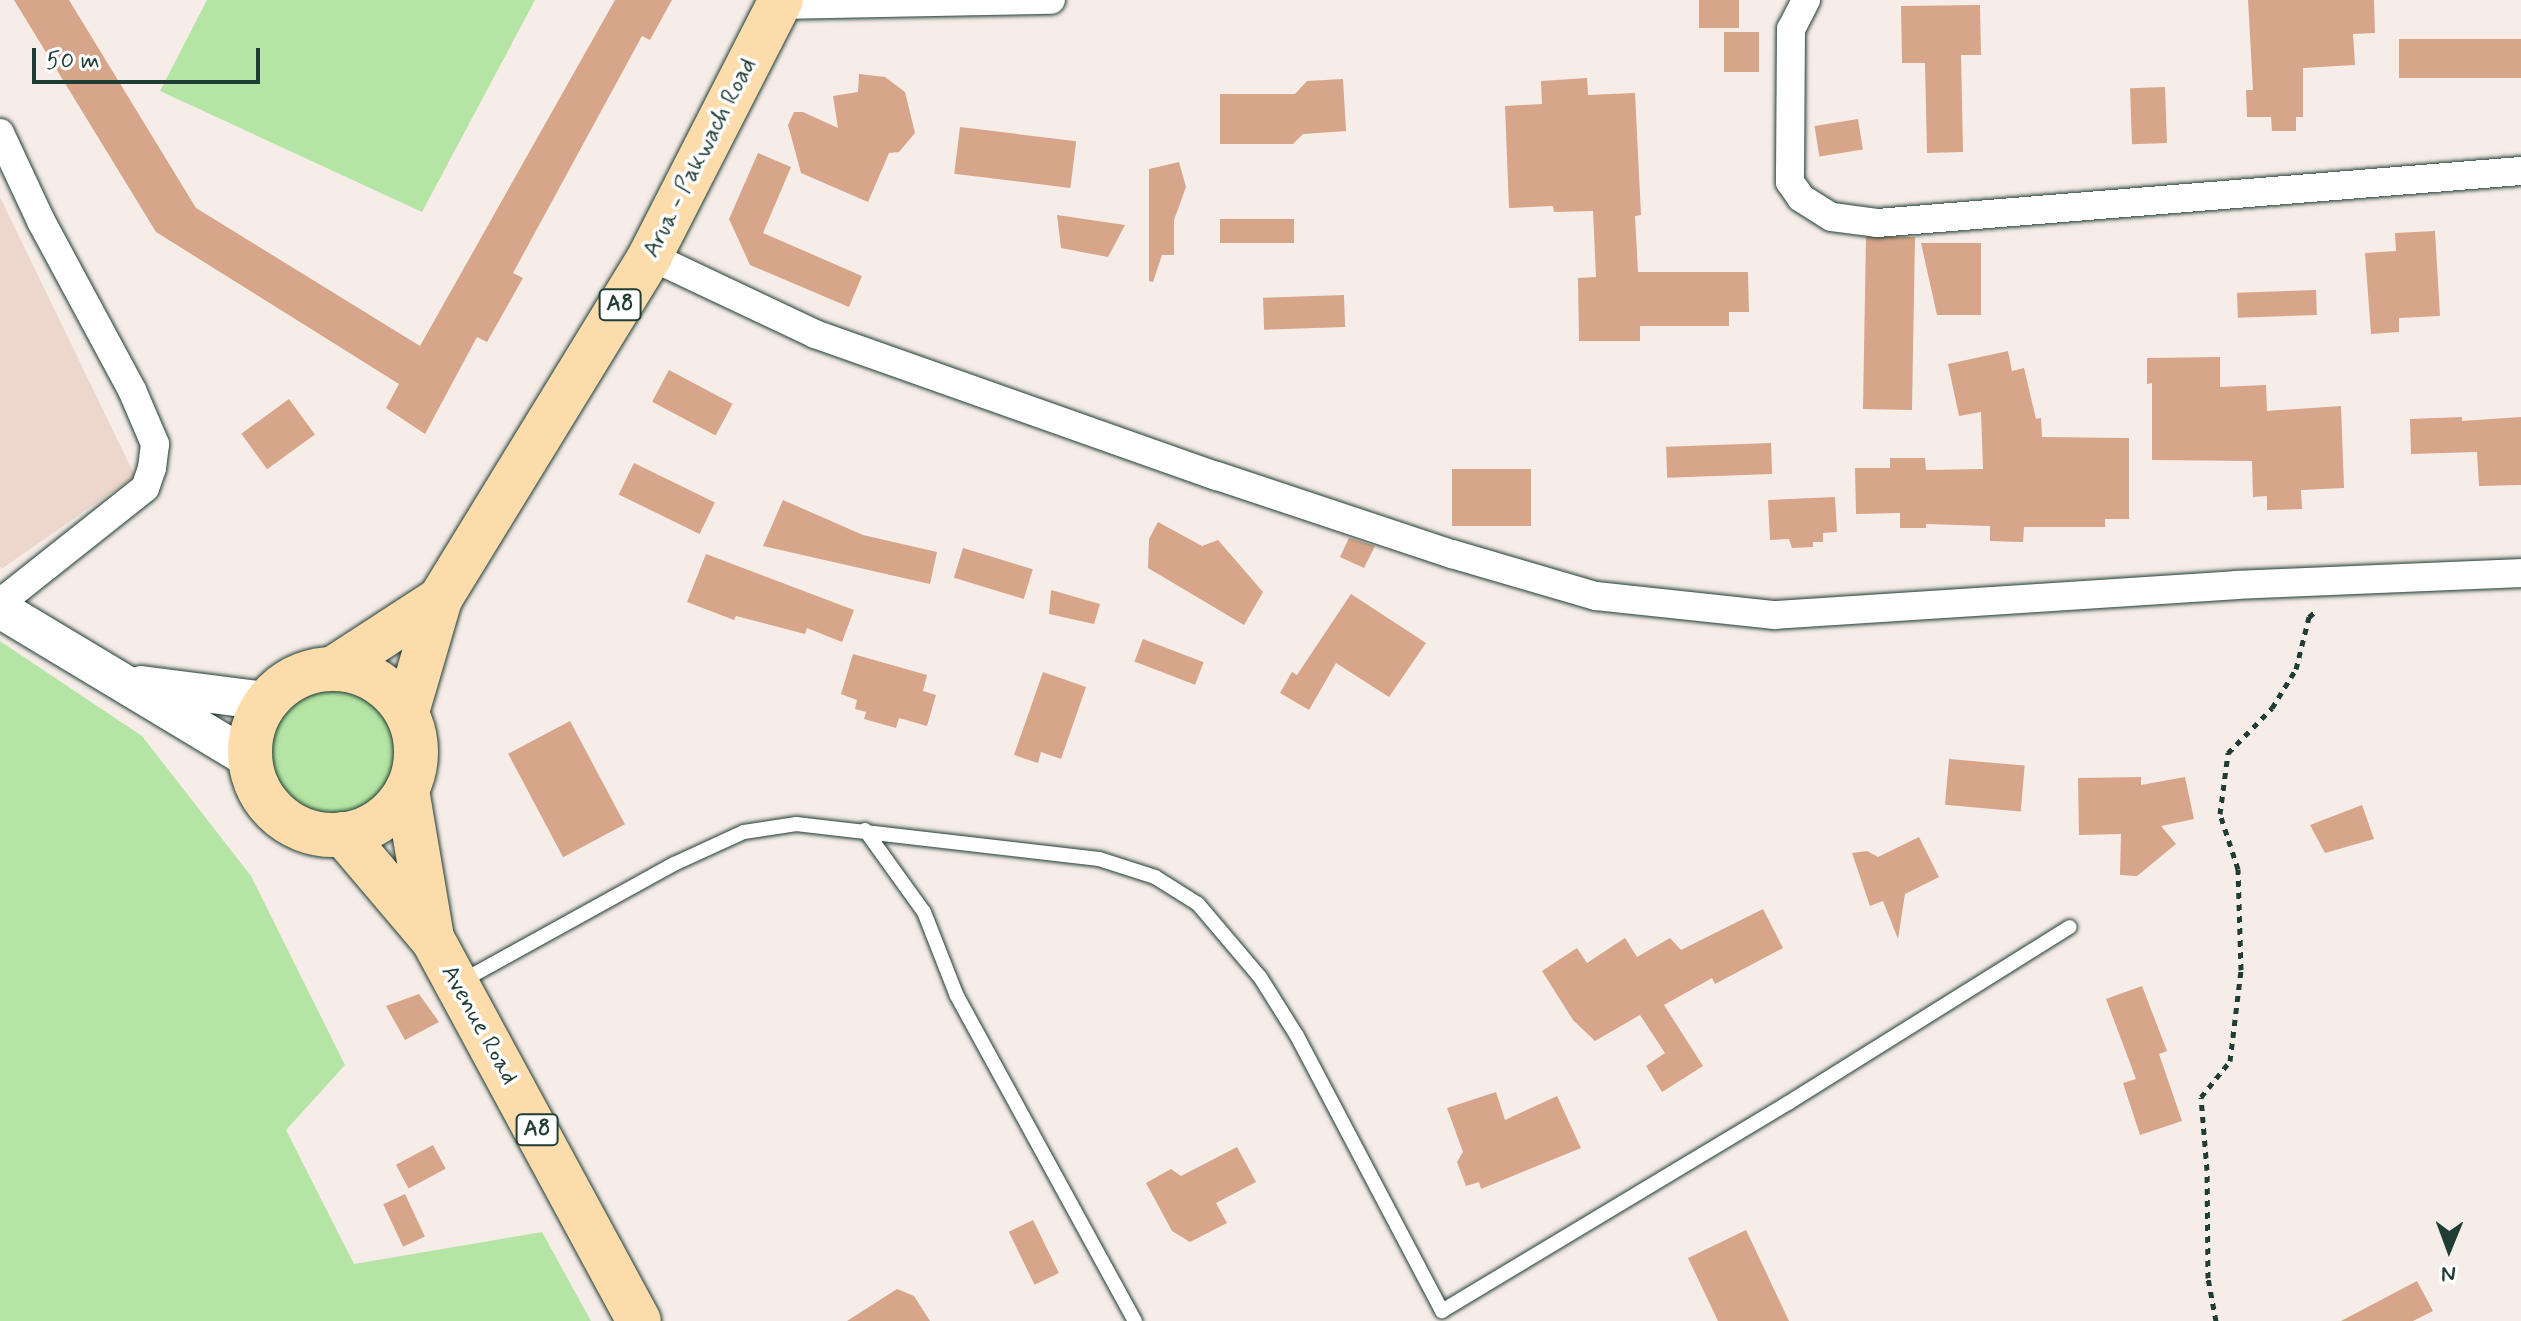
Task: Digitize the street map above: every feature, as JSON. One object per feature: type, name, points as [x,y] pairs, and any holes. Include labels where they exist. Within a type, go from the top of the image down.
[{"type":"main road","name":"Arua - Pakwach Road","points":[[407,712],[440,599],[650,256],[780,2]]},
{"type":"main road","name":"Arua - Pakwach Road","points":[[334,668],[440,599]]},
{"type":"main road","points":[[0,606],[250,759]]},
{"type":"main road","name":"A8","points":[[334,668],[376,680],[394,694],[407,712],[417,751],[407,790],[396,807],[380,820],[343,834],[305,830],[273,810],[262,795],[250,759],[253,729],[266,701],[296,677],[334,668]]},
{"type":"main road","points":[[130,684],[266,701]]},
{"type":"main road","name":"Avenue Road","points":[[407,790],[433,940]]},
{"type":"main road","name":"Avenue Road","points":[[343,834],[433,940],[639,1321]]},
{"type":"street","points":[[780,2],[1051,0]]},
{"type":"street","points":[[1806,0],[1791,29],[1790,182],[1801,198],[1832,217],[1877,223],[2521,171]]},
{"type":"street","points":[[0,133],[41,221],[132,390],[155,444],[145,488],[0,606]]},
{"type":"street","points":[[650,256],[815,334],[1232,481],[1452,554],[1596,596],[1775,615],[2521,573]]},
{"type":"lane","points":[[458,983],[674,864],[744,832],[796,824],[1099,859],[1155,877],[1198,904],[1260,977],[1297,1036],[1445,1316],[2070,927]]},
{"type":"lane","points":[[865,830],[924,912],[957,996],[1135,1321]]},
{"type":"path","points":[[2216,1321],[2208,1278],[2207,1170],[2201,1097],[2230,1061],[2241,970],[2238,869],[2220,814],[2228,753],[2272,708],[2296,669],[2309,617],[2351,581]]},
{"type":"shaded area","points":[[0,197],[135,476],[3,568],[0,567]]},
{"type":"green space","points":[[207,0],[535,0],[422,212],[160,91]]},
{"type":"green space","points":[[0,641],[142,736],[251,876],[345,1065],[286,1130],[354,1264],[542,1232],[591,1321],[0,1321]]},
{"type":"green space","points":[[332,682],[369,693],[387,711],[398,748],[387,785],[369,803],[332,814],[295,803],[277,785],[266,748],[277,711],[295,693]]},
{"type":"building","points":[[14,0],[69,0],[196,208],[420,346],[615,0],[672,0],[650,40],[642,36],[513,273],[523,278],[487,342],[477,337],[425,434],[386,408],[399,384],[156,232]]},
{"type":"building","points":[[1699,0],[1739,0],[1739,28],[1699,28]]},
{"type":"building","points":[[2248,0],[2374,0],[2375,33],[2353,34],[2355,65],[2303,68],[2303,117],[2296,117],[2296,131],[2272,131],[2271,117],[2247,117],[2246,90],[2253,90]]},
{"type":"building","points":[[1980,5],[1981,55],[1961,55],[1963,152],[1927,153],[1925,63],[1902,63],[1901,6]]},
{"type":"building","points":[[1724,32],[1759,32],[1759,72],[1724,72]]},
{"type":"building","points":[[2399,39],[2521,39],[2521,78],[2399,78]]},
{"type":"building","points":[[859,74],[885,77],[905,92],[915,133],[899,152],[889,153],[868,202],[801,173],[788,125],[794,112],[803,112],[838,128],[833,96],[858,92]]},
{"type":"building","points":[[1587,78],[1588,95],[1635,93],[1641,215],[1635,216],[1638,272],[1748,272],[1749,312],[1729,312],[1729,326],[1640,326],[1640,341],[1579,341],[1578,278],[1596,277],[1593,211],[1554,212],[1553,206],[1509,208],[1505,106],[1542,104],[1541,81]]},
{"type":"building","points":[[1343,79],[1346,131],[1303,134],[1293,144],[1220,144],[1220,94],[1295,94],[1307,81]]},
{"type":"building","points":[[2165,87],[2167,143],[2132,144],[2130,88]]},
{"type":"building","points":[[1858,119],[1863,150],[1819,157],[1815,126]]},
{"type":"building","points":[[960,127],[1076,141],[1070,188],[954,174]]},
{"type":"building","points":[[758,153],[791,167],[763,233],[862,276],[849,307],[750,265],[729,219]]},
{"type":"building","points":[[1179,162],[1186,187],[1174,220],[1174,255],[1162,255],[1153,282],[1149,281],[1149,169]]},
{"type":"building","points":[[1057,215],[1125,225],[1108,257],[1061,248]]},
{"type":"building","points":[[1220,219],[1294,219],[1294,243],[1220,243]]},
{"type":"building","points":[[2435,231],[2440,316],[2399,318],[2399,332],[2371,334],[2365,253],[2396,251],[2395,233]]},
{"type":"building","points":[[1866,236],[1915,237],[1912,410],[1863,409]]},
{"type":"building","points":[[1921,243],[1981,243],[1981,315],[1937,315]]},
{"type":"building","points":[[2316,290],[2317,315],[2238,318],[2237,293]]},
{"type":"building","points":[[1344,295],[1345,327],[1264,330],[1263,298]]},
{"type":"building","points":[[2008,351],[2012,371],[2024,368],[2036,419],[2041,418],[2042,437],[2129,438],[2129,519],[2105,519],[2105,527],[2024,527],[2023,542],[1990,541],[1990,526],[1926,524],[1926,528],[1900,528],[1900,513],[1856,514],[1855,468],[1890,468],[1890,458],[1925,458],[1926,470],[1983,469],[1981,412],[1959,416],[1948,364]]},
{"type":"building","points":[[2220,357],[2220,387],[2266,385],[2267,411],[2341,406],[2344,488],[2301,490],[2302,509],[2267,510],[2267,496],[2253,497],[2252,461],[2152,460],[2152,383],[2147,384],[2147,358]]},
{"type":"building","points":[[669,370],[733,404],[716,436],[652,402]]},
{"type":"building","points":[[289,399],[315,435],[267,469],[241,434]]},
{"type":"building","points":[[2462,417],[2462,421],[2521,417],[2521,485],[2479,486],[2477,452],[2411,454],[2410,419]]},
{"type":"building","points":[[1771,443],[1772,474],[1667,478],[1666,447]]},
{"type":"building","points":[[634,463],[715,502],[700,534],[619,494]]},
{"type":"building","points":[[1452,469],[1531,469],[1531,526],[1452,526]]},
{"type":"building","points":[[1835,497],[1837,532],[1823,533],[1823,542],[1813,542],[1813,547],[1792,548],[1789,539],[1770,540],[1768,500]]},
{"type":"building","points":[[783,500],[863,535],[937,552],[930,584],[763,546]]},
{"type":"building","points":[[1158,522],[1202,546],[1218,540],[1263,592],[1244,625],[1148,568],[1149,539]]},
{"type":"building","points":[[1349,538],[1375,546],[1364,568],[1340,557]]},
{"type":"building","points":[[963,548],[1033,569],[1024,599],[954,578]]},
{"type":"building","points":[[706,554],[854,610],[842,642],[807,628],[805,634],[736,616],[734,620],[687,602]]},
{"type":"building","points":[[1051,590],[1100,604],[1094,624],[1049,614]]},
{"type":"building","points":[[1351,594],[1426,643],[1389,697],[1336,663],[1309,710],[1280,693],[1292,672],[1297,675]]},
{"type":"building","points":[[1143,639],[1204,662],[1195,685],[1134,661]]},
{"type":"building","points":[[853,654],[927,675],[923,691],[936,695],[927,726],[899,718],[896,728],[864,719],[866,712],[855,709],[857,700],[841,694]]},
{"type":"building","points":[[1043,672],[1086,687],[1061,759],[1041,752],[1038,763],[1014,755]]},
{"type":"building","points":[[570,721],[625,824],[563,857],[508,754]]},
{"type":"building","points":[[1949,759],[2025,766],[2021,811],[1945,805]]},
{"type":"building","points":[[2141,777],[2141,785],[2185,777],[2194,819],[2161,826],[2176,844],[2137,876],[2120,875],[2121,834],[2079,835],[2078,778]]},
{"type":"building","points":[[2362,805],[2374,839],[2325,853],[2310,825]]},
{"type":"building","points":[[1919,837],[1939,877],[1905,894],[1898,939],[1883,901],[1870,906],[1852,853],[1867,851],[1878,857]]},
{"type":"building","points":[[1763,909],[1783,948],[1715,984],[1712,978],[1664,1005],[1703,1066],[1662,1092],[1646,1066],[1665,1053],[1640,1015],[1595,1041],[1573,1020],[1542,971],[1577,948],[1587,963],[1625,938],[1637,957],[1670,938],[1681,950]]},
{"type":"building","points":[[2142,986],[2167,1051],[2159,1054],[2182,1121],[2140,1135],[2123,1083],[2136,1079],[2106,999]]},
{"type":"building","points":[[419,994],[439,1022],[405,1040],[386,1006]]},
{"type":"building","points":[[1496,1092],[1505,1120],[1557,1096],[1581,1148],[1481,1189],[1479,1182],[1466,1186],[1457,1162],[1463,1152],[1447,1108]]},
{"type":"building","points":[[433,1145],[446,1169],[409,1189],[396,1165]]},
{"type":"building","points":[[1237,1147],[1256,1182],[1216,1203],[1227,1223],[1190,1242],[1172,1231],[1146,1183],[1171,1169],[1181,1176]]},
{"type":"building","points":[[405,1194],[425,1237],[403,1247],[383,1204]]},
{"type":"building","points":[[1033,1220],[1059,1273],[1035,1285],[1009,1232]]},
{"type":"building","points":[[1746,1230],[1789,1321],[1718,1321],[1688,1258]]},
{"type":"building","points":[[2417,1281],[2433,1311],[2413,1321],[2341,1321]]},
{"type":"building","points":[[897,1289],[914,1296],[930,1321],[847,1321]]}]
